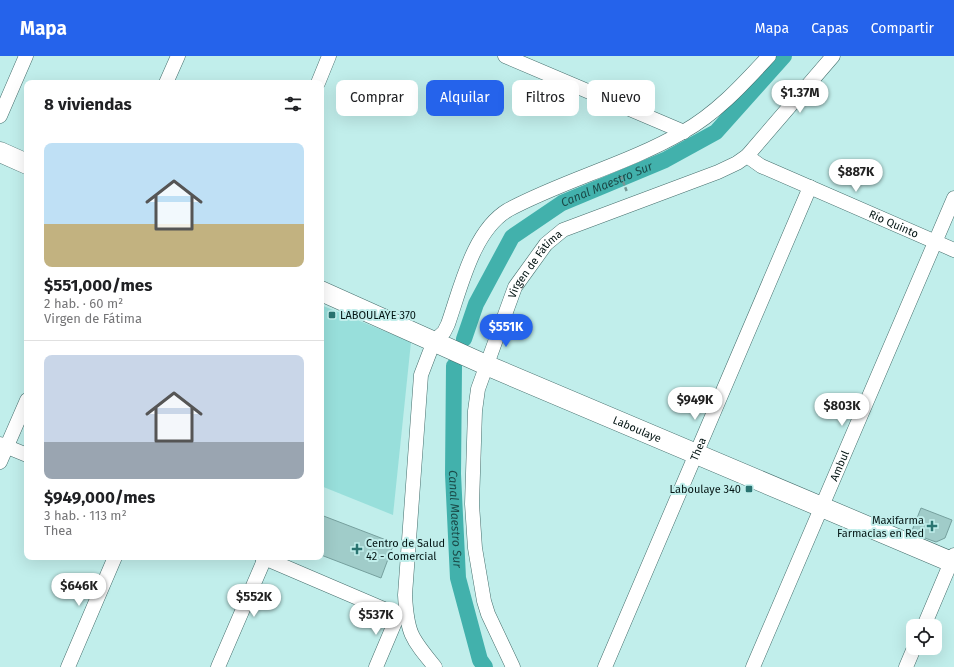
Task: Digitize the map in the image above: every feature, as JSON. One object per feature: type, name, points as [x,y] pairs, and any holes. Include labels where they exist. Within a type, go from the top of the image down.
[{"type":"main road","points":[[0,152],[24,163]]},
{"type":"main road","name":"Laboulaye","points":[[324,292],[486,365],[822,507],[953,560]]},
{"type":"street","points":[[0,116],[26,56]]},
{"type":"street","points":[[167,80],[178,56]]},
{"type":"street","points":[[319,80],[329,56]]},
{"type":"street","points":[[505,56],[684,132]]},
{"type":"street","points":[[376,667],[403,617],[406,595],[421,375],[434,341],[444,332],[448,324],[476,248],[498,216],[523,202],[684,132],[711,113],[731,96],[769,56]]},
{"type":"street","name":"Virgen de Fátima","points":[[516,665],[488,614],[484,601],[475,548],[472,504],[475,411],[478,389],[515,287],[546,244],[563,230],[718,172],[747,156],[833,56]]},
{"type":"street","name":"Río Quinto","points":[[747,156],[761,166],[954,250]]},
{"type":"street","name":"Thea","points":[[605,667],[695,453],[810,187]]},
{"type":"street","name":"Ambul","points":[[753,667],[954,198]]},
{"type":"street","points":[[0,462],[3,445],[24,406]]},
{"type":"street","points":[[3,445],[24,454]]},
{"type":"street","points":[[68,667],[114,560]]},
{"type":"street","points":[[218,667],[263,560]]},
{"type":"street","points":[[269,560],[403,617],[409,632],[435,667]]},
{"type":"street","points":[[927,619],[953,560]]},
{"type":"street","points":[[906,667],[911,655]]},
{"type":"path","points":[[616,162],[631,204]]},
{"type":"shaded area","points":[[324,306],[411,342],[393,515],[324,487]]},
{"type":"building","name":"Maxifarma Farmacias en Red","points":[[921,508],[952,520],[945,538],[936,542],[911,533]]},
{"type":"building","name":"Centro de Salud 42 - Comercial","points":[[324,516],[394,543],[381,578],[324,556]]},
{"type":"waterway","name":"Canal Maestro Sur","points":[[464,339],[476,304],[512,237],[562,203],[665,160],[716,132],[784,56]]},
{"type":"waterway","name":"Canal Maestro Sur","points":[[454,366],[453,474],[458,578],[480,660],[485,667]]},
{"type":"place","name":"LABOULAYE 370","points":[[332,315]]},
{"type":"place","name":"Laboulaye 340","points":[[749,489]]},
{"type":"place","name":"Maxifarma Farmacias en Red","points":[[932,526]]},
{"type":"place","name":"Centro de Salud 42 - Comercial","points":[[357,549]]}]
